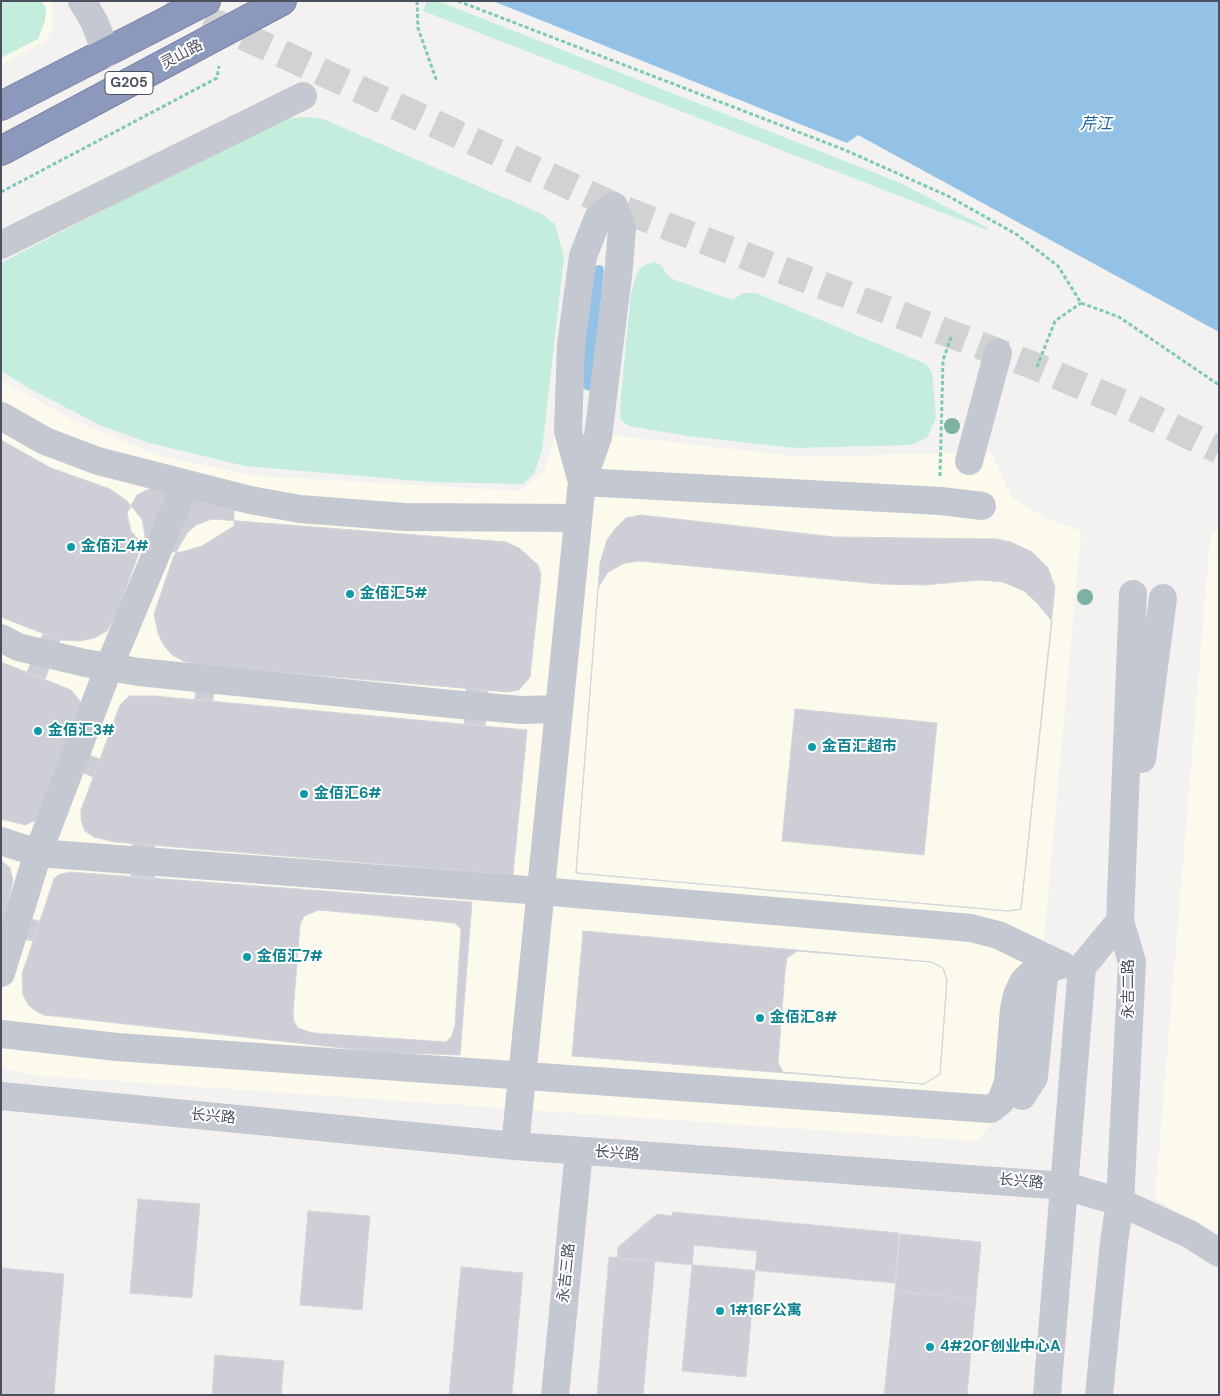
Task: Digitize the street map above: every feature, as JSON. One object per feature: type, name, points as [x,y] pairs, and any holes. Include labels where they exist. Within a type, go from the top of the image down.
[{"type":"highway","points":[[1,106],[206,1]]},
{"type":"highway","name":"灵山路","points":[[1,151],[282,1]]},
{"type":"street","points":[[82,1],[95,23],[106,53]]},
{"type":"street","points":[[1,245],[303,96]]},
{"type":"street","points":[[515,1146],[582,482],[598,437],[619,267],[622,229],[614,206],[598,218],[583,256],[571,345],[568,431],[582,482]]},
{"type":"street","points":[[969,461],[998,353]]},
{"type":"street","points":[[1,416],[45,441],[98,461],[185,485],[300,509],[404,517],[578,518]]},
{"type":"street","points":[[582,482],[941,501],[982,506]]},
{"type":"street","points":[[1,974],[38,853],[109,667],[185,485]]},
{"type":"street","points":[[1120,921],[1132,594]]},
{"type":"street","points":[[1022,1096],[1034,1077],[1044,977],[1064,966],[1120,921],[1164,598]]},
{"type":"street","points":[[1,638],[18,647],[109,667],[272,687],[522,710],[559,709]]},
{"type":"street","points":[[1,841],[38,853],[541,891],[971,928],[998,936],[1064,966]]},
{"type":"street","name":"永吉二路","points":[[1099,1395],[1114,1242],[1120,1202],[1132,962],[1120,921]]},
{"type":"street","points":[[1,1034],[117,1047],[991,1109],[1001,1101],[1008,1082],[1014,1009],[1017,995],[1023,982],[1030,975],[1064,966]]},
{"type":"street","points":[[1047,1395],[1064,1186],[1064,966]]},
{"type":"street","name":"长兴路","points":[[1,1096],[515,1146],[1064,1186],[1120,1202],[1191,1235],[1219,1253]]},
{"type":"street","name":"永吉三路","points":[[555,1395],[579,1151]]},
{"type":"path","points":[[418,1],[418,28],[437,82]]},
{"type":"path","points":[[458,1],[845,150],[948,196],[1016,234],[1058,266],[1081,303],[1119,318],[1219,385]]},
{"type":"path","points":[[1,192],[217,78],[219,62]]},
{"type":"path","points":[[1037,367],[1056,321],[1081,303]]},
{"type":"path","points":[[941,501],[940,441],[943,360],[952,335]]},
{"type":"shaded area","points":[[1,1],[53,1],[51,32],[47,40],[1,65]]},
{"type":"shaded area","points":[[1,380],[75,421],[160,456],[257,476],[520,491],[544,472],[557,429],[802,457],[991,452],[1012,498],[1047,519],[1081,531],[1031,1081],[976,1141],[31,1075],[1,1068]]},
{"type":"shaded area","points":[[1219,525],[1219,1233],[1155,1199],[1210,539]]},
{"type":"green space","points":[[1,1],[41,1],[46,8],[45,21],[38,39],[1,58]]},
{"type":"green space","points":[[427,1],[438,1],[898,182],[988,228],[987,230],[423,11]]},
{"type":"green space","points":[[309,117],[323,119],[542,214],[555,224],[564,257],[542,450],[534,474],[523,484],[431,482],[245,466],[149,443],[102,426],[34,391],[1,371],[1,263],[280,119]]},
{"type":"green space","points":[[653,262],[660,264],[670,278],[732,300],[744,293],[756,293],[926,364],[932,372],[936,417],[927,438],[910,445],[795,448],[687,436],[629,426],[621,420],[620,407],[631,293],[637,274],[642,266]]},
{"type":"water","name":"芹江","points":[[493,1],[1219,1],[1219,332],[858,135],[847,143]]},
{"type":"water","points":[[603,266],[604,272],[591,391],[582,387],[580,378],[593,267]]},
{"type":"building","name":"金佰汇4#","points":[[1,440],[51,468],[110,489],[126,500],[142,519],[145,536],[117,613],[107,631],[94,638],[79,641],[60,640],[1,617]]},
{"type":"building","points":[[159,484],[234,510],[234,526],[202,546],[181,552],[163,552],[143,545],[131,531],[127,513],[137,495]]},
{"type":"building","name":"金百汇超市","points":[[641,515],[835,537],[996,539],[1011,542],[1032,552],[1048,568],[1055,587],[1021,909],[1008,911],[576,873],[600,563],[607,540],[615,529],[626,518]]},
{"type":"building","name":"金佰汇5#","points":[[212,519],[506,542],[519,548],[538,565],[541,575],[530,677],[519,690],[508,692],[197,665],[183,661],[171,654],[163,644],[158,633],[154,614],[173,558],[187,533],[196,525]]},
{"type":"building","name":"金百汇超市","points":[[640,561],[880,584],[924,585],[981,580],[1003,582],[1024,591],[1052,621],[1021,909],[1008,911],[576,873],[598,588],[608,572],[625,563]]},
{"type":"building","points":[[43,634],[60,640],[45,679],[27,672]]},
{"type":"building","name":"金佰汇3#","points":[[1,662],[71,690],[80,701],[81,708],[39,819],[25,825],[1,819]]},
{"type":"building","points":[[197,665],[215,667],[213,701],[195,700]]},
{"type":"building","points":[[466,688],[488,691],[485,726],[464,724]]},
{"type":"building","name":"金佰汇6#","points":[[129,696],[154,696],[527,730],[513,875],[115,842],[94,837],[85,831],[81,820],[81,810],[120,705]]},
{"type":"building","points":[[795,709],[937,723],[924,855],[782,841]]},
{"type":"building","points":[[70,748],[100,759],[93,777],[63,764]]},
{"type":"building","points":[[132,843],[155,846],[155,879],[131,877]]},
{"type":"building","points":[[1,860],[10,868],[13,881],[1,931]]},
{"type":"building","name":"金佰汇7#","points":[[70,872],[472,902],[460,1055],[379,1052],[44,1015],[29,1006],[23,995],[22,974],[54,879],[58,875]]},
{"type":"building","points":[[319,910],[455,923],[461,929],[455,1025],[452,1036],[446,1042],[313,1033],[298,1028],[294,1022],[293,1014],[300,925],[304,916]]},
{"type":"building","points":[[6,913],[39,921],[33,941],[1,934]]},
{"type":"building","name":"金佰汇8#","points":[[583,931],[931,962],[943,968],[947,980],[940,1074],[924,1084],[572,1056]]},
{"type":"building","points":[[797,951],[931,962],[943,968],[947,980],[940,1074],[924,1084],[783,1072],[778,1063],[785,971],[787,958]]},
{"type":"building","points":[[138,1199],[200,1204],[192,1298],[130,1293]]},
{"type":"building","points":[[308,1211],[370,1216],[362,1310],[300,1305]]},
{"type":"building","points":[[673,1212],[899,1233],[895,1283],[617,1258],[618,1247],[657,1214],[672,1216]]},
{"type":"building","points":[[900,1234],[981,1242],[976,1299],[895,1291]]},
{"type":"building","name":"1#16F公寓","points":[[694,1245],[757,1251],[746,1377],[682,1371]]},
{"type":"building","points":[[609,1257],[655,1261],[643,1395],[597,1395]]},
{"type":"building","points":[[461,1267],[523,1273],[512,1395],[449,1395]]},
{"type":"building","points":[[1,1268],[64,1274],[54,1395],[1,1395]]},
{"type":"building","name":"4#20F创业中心A","points":[[895,1291],[976,1299],[967,1395],[884,1395]]},
{"type":"building","points":[[215,1355],[284,1361],[281,1395],[212,1395]]},
{"type":"tunnel","points":[[167,1],[614,206],[1037,367],[1127,405],[1219,450]]},
{"type":"place","name":"金佰汇4#","points":[[71,547]]},
{"type":"place","name":"金佰汇5#","points":[[350,594]]},
{"type":"place","name":"金佰汇3#","points":[[38,731]]},
{"type":"place","name":"金百汇超市","points":[[812,747]]},
{"type":"place","name":"金佰汇6#","points":[[304,794]]},
{"type":"place","name":"金佰汇7#","points":[[247,957]]},
{"type":"place","name":"金佰汇8#","points":[[760,1018]]},
{"type":"place","name":"1#16F公寓","points":[[720,1311]]},
{"type":"place","name":"4#20F创业中心A","points":[[930,1347]]}]
